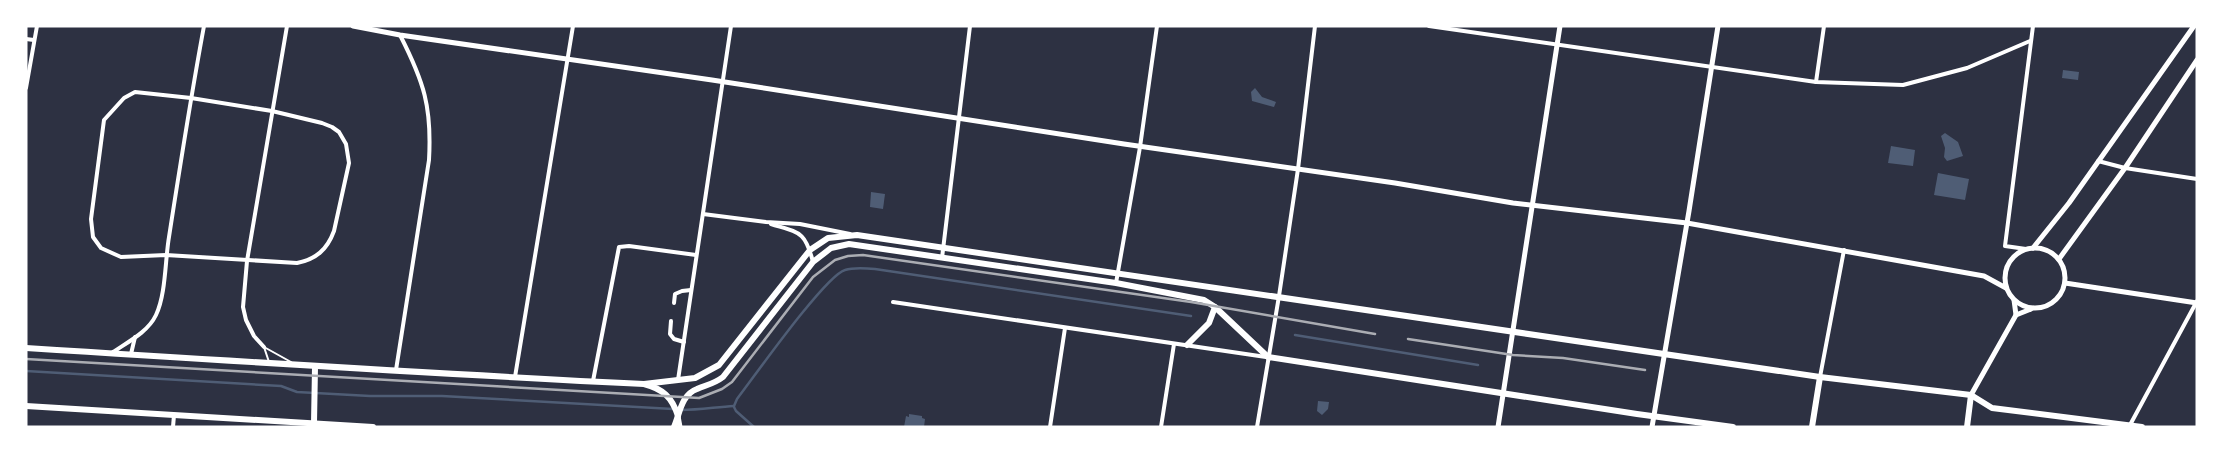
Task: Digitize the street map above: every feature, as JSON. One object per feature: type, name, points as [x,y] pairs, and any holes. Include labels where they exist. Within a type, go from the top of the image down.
[{"type":"main road","points":[[26,348],[298,366],[593,382],[644,384],[678,380],[707,373],[719,366],[810,250],[828,238],[857,235],[1820,377],[1971,395],[1992,408],[2142,427]]},
{"type":"main road","points":[[677,426],[678,404],[692,391],[716,383],[723,377],[813,262],[831,248],[849,244],[1116,283],[1197,298],[1204,300],[1214,307],[1268,357],[1653,417],[1733,427]]},
{"type":"main road","points":[[1187,345],[1209,322],[1214,307]]},
{"type":"main road","points":[[314,423],[316,367]]},
{"type":"main road","points":[[1812,427],[1820,377]]},
{"type":"main road","points":[[644,384],[662,391],[678,404]]},
{"type":"main road","points":[[1967,427],[1971,395]]},
{"type":"main road","points":[[26,406],[373,427]]},
{"type":"street","points":[[26,88],[37,26]]},
{"type":"street","points":[[112,353],[146,328],[156,316],[161,302],[166,255],[204,26]]},
{"type":"street","points":[[264,347],[254,336],[246,320],[243,307],[247,261],[287,26]]},
{"type":"street","points":[[353,26],[400,35],[568,58],[1531,205],[1687,223],[1984,276],[2006,288],[2014,300],[2016,315],[1971,395]]},
{"type":"street","points":[[515,377],[573,26]]},
{"type":"street","points":[[678,380],[724,82],[730,26]]},
{"type":"street","points":[[942,258],[970,26]]},
{"type":"street","points":[[1116,283],[1140,146],[1157,26]]},
{"type":"street","points":[[1257,427],[1298,169],[1315,26]]},
{"type":"street","points":[[1429,26],[1816,82],[1903,85],[1967,68],[2030,41]]},
{"type":"street","points":[[1498,427],[1560,26]]},
{"type":"street","points":[[1652,427],[1718,26]]},
{"type":"street","points":[[1816,82],[1824,26]]},
{"type":"street","points":[[2026,249],[2005,246],[2033,26]]},
{"type":"street","points":[[2033,248],[2069,203],[2194,26]]},
{"type":"street","points":[[396,370],[429,160],[431,131],[429,109],[422,82],[400,35]]},
{"type":"street","points":[[26,39],[34,40]]},
{"type":"street","points":[[2058,259],[2125,168],[2197,60]]},
{"type":"street","points":[[135,92],[191,98],[272,111],[322,122],[339,132],[346,144],[349,163],[334,231],[330,242],[321,254],[311,260],[297,263],[166,255],[121,257],[101,248],[93,237],[91,219],[104,120],[124,98],[135,92]]},
{"type":"street","points":[[2098,161],[2125,168],[2197,179]]},
{"type":"street","points":[[703,214],[800,224],[857,235]]},
{"type":"street","points":[[766,222],[798,233],[805,238],[813,262]]},
{"type":"street","points":[[593,382],[619,247],[629,246],[696,255]]},
{"type":"street","points":[[2006,288],[2005,272],[2008,264],[2019,252],[2026,249],[2033,248],[2049,252],[2058,259],[2065,273],[2065,283],[2062,292],[2050,304],[2016,315]]},
{"type":"street","points":[[1820,377],[1844,250]]},
{"type":"street","points":[[2065,283],[2196,302],[2130,425]]},
{"type":"street","points":[[674,303],[675,294],[691,290]]},
{"type":"street","points":[[2014,300],[2033,308]]},
{"type":"street","points":[[893,302],[1268,357]]},
{"type":"street","points":[[671,321],[670,334],[674,339],[684,342]]},
{"type":"street","points":[[1050,427],[1065,328]]},
{"type":"street","points":[[131,354],[135,337]]},
{"type":"street","points":[[1161,427],[1174,344]]},
{"type":"street","points":[[173,427],[174,415]]},
{"type":"lane","points":[[264,347],[270,364]]},
{"type":"lane","points":[[264,347],[298,366]]},
{"type":"water","points":[[2063,70],[2079,72],[2078,80],[2062,78]]},
{"type":"water","points":[[1255,88],[1262,97],[1276,102],[1274,107],[1252,101],[1251,92]]},
{"type":"water","points":[[1945,133],[1958,142],[1963,156],[1947,161],[1944,157],[1945,148],[1941,136]]},
{"type":"water","points":[[1891,146],[1915,150],[1913,166],[1888,163]]},
{"type":"water","points":[[1938,173],[1969,179],[1965,200],[1934,195]]},
{"type":"water","points":[[871,192],[885,194],[883,209],[870,207]]},
{"type":"water","points":[[1318,401],[1329,402],[1328,409],[1322,415],[1317,411]]},
{"type":"water","points":[[909,414],[922,416],[925,419],[924,427],[904,427],[906,416],[909,417]]},
{"type":"waterway","points":[[734,406],[737,399],[773,350],[807,308],[835,276],[848,269],[875,269],[1191,316]]},
{"type":"waterway","points":[[1295,335],[1478,365]]},
{"type":"waterway","points":[[26,371],[281,386],[297,392],[370,396],[442,396],[673,409]]},
{"type":"waterway","points":[[681,410],[734,406]]},
{"type":"waterway","points":[[734,407],[754,427]]},
{"type":"railway","points":[[26,359],[699,398],[722,389],[732,382],[813,277],[835,260],[848,256],[863,255],[1191,302],[1375,334]]},
{"type":"railway","points":[[1408,339],[1513,355],[1563,358],[1645,370]]}]
